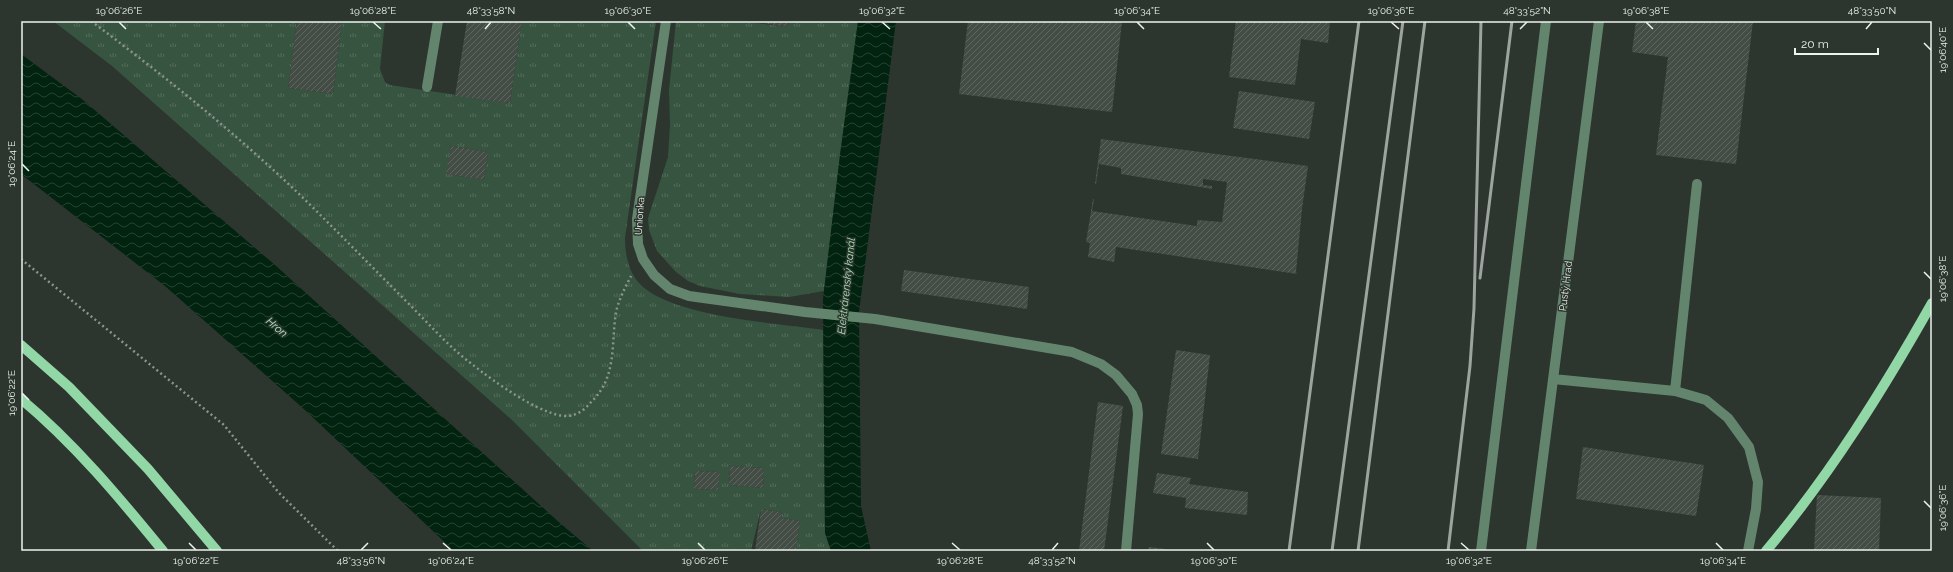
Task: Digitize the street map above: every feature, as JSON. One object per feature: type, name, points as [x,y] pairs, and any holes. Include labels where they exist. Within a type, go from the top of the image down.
[{"type":"main road","points":[[1766,551],[1791,521],[1846,443],[1889,378],[1932,303]]},
{"type":"main road","points":[[21,345],[69,387],[148,469],[217,551]]},
{"type":"main road","points":[[21,399],[42,416],[120,498],[163,551]]},
{"type":"lane","points":[[427,87],[438,21]]},
{"type":"lane","name":"Unionka","points":[[666,21],[637,219],[638,244],[642,259],[654,275],[670,288],[689,296],[876,320],[1059,348],[1101,364],[1116,375],[1132,394],[1137,405],[1138,414],[1126,551]]},
{"type":"lane","points":[[1481,551],[1546,21]]},
{"type":"lane","name":"Pustý Hrad","points":[[1531,551],[1599,21]]},
{"type":"lane","points":[[1675,391],[1697,184]]},
{"type":"lane","points":[[1553,379],[1675,391],[1706,400],[1728,418],[1749,447],[1758,482],[1756,509],[1748,551]]},
{"type":"path","points":[[91,21],[151,66],[247,147],[297,193],[457,352],[503,387],[532,405],[552,414],[561,417],[572,416],[583,410],[599,395],[605,385],[609,376],[616,311],[621,295],[642,259]]},
{"type":"path","points":[[21,259],[224,425],[280,493],[338,551]]},
{"type":"green space","points":[[53,21],[297,21],[288,88],[333,94],[342,21],[385,21],[380,69],[385,82],[390,85],[510,103],[522,21],[656,21],[625,238],[630,267],[639,283],[654,294],[674,304],[725,317],[823,330],[825,533],[831,551],[796,551],[800,521],[781,518],[782,512],[761,509],[751,551],[643,551],[512,420],[112,66]],"holes":[[[451,146],[488,152],[484,180],[447,174]],[[730,466],[764,468],[763,488],[729,485]],[[695,471],[719,472],[718,490],[694,489]]]},
{"type":"green space","points":[[676,21],[742,21],[787,27],[788,21],[858,21],[824,291],[789,297],[740,294],[700,286],[688,281],[676,272],[657,251],[649,230],[648,218],[668,157],[670,124],[669,90]]},
{"type":"water","name":"Elektrárenský kanál","points":[[858,21],[896,21],[859,312],[861,506],[871,551],[831,551],[825,533],[823,299]]},
{"type":"water","name":"Hron","points":[[21,54],[83,100],[275,265],[561,524],[593,551],[454,551],[305,410],[165,286],[21,174]]},
{"type":"building","points":[[297,21],[342,21],[333,94],[288,88]]},
{"type":"building","points":[[467,21],[522,21],[510,103],[455,96]]},
{"type":"building","points":[[749,21],[788,21],[787,27]]},
{"type":"building","points":[[968,21],[1122,21],[1112,112],[959,94]]},
{"type":"building","points":[[1236,21],[1330,21],[1328,43],[1301,39],[1295,85],[1229,77]]},
{"type":"building","points":[[1636,21],[1753,21],[1736,164],[1656,155],[1668,57],[1632,52]]},
{"type":"building","points":[[1239,91],[1315,102],[1309,139],[1233,128]]},
{"type":"building","points":[[1101,139],[1308,166],[1302,209],[1297,274],[1116,247],[1114,262],[1088,257],[1090,243],[1086,242],[1093,199],[1092,211],[1197,226],[1197,220],[1222,222],[1227,182],[1203,179],[1203,185],[1212,186],[1212,189],[1121,174],[1121,168],[1099,164],[1095,184]]},
{"type":"building","points":[[451,146],[488,152],[484,180],[446,174]]},
{"type":"building","points":[[904,270],[1029,287],[1027,309],[901,291]]},
{"type":"building","points":[[1176,350],[1210,355],[1198,459],[1161,454]]},
{"type":"building","points":[[1098,402],[1123,406],[1104,551],[1079,551]]},
{"type":"building","points":[[1583,447],[1704,465],[1696,516],[1576,499]]},
{"type":"building","points":[[730,466],[764,468],[763,488],[729,485]]},
{"type":"building","points":[[695,471],[720,472],[718,490],[694,489]]},
{"type":"building","points":[[1157,473],[1191,478],[1189,484],[1248,492],[1247,515],[1185,508],[1186,498],[1153,493]]},
{"type":"building","points":[[1817,495],[1881,498],[1879,551],[1814,551]]},
{"type":"building","points":[[761,509],[782,512],[781,518],[800,521],[796,551],[755,551]]},
{"type":"building","points":[[1149,547],[1166,549],[1166,551],[1148,551]]},
{"type":"railway","points":[[1289,551],[1359,21]]},
{"type":"railway","points":[[1332,551],[1403,21]]},
{"type":"railway","points":[[1358,551],[1425,21]]},
{"type":"railway","points":[[1448,551],[1470,366],[1474,308],[1481,21]]},
{"type":"railway","points":[[1480,278],[1512,21]]}]
